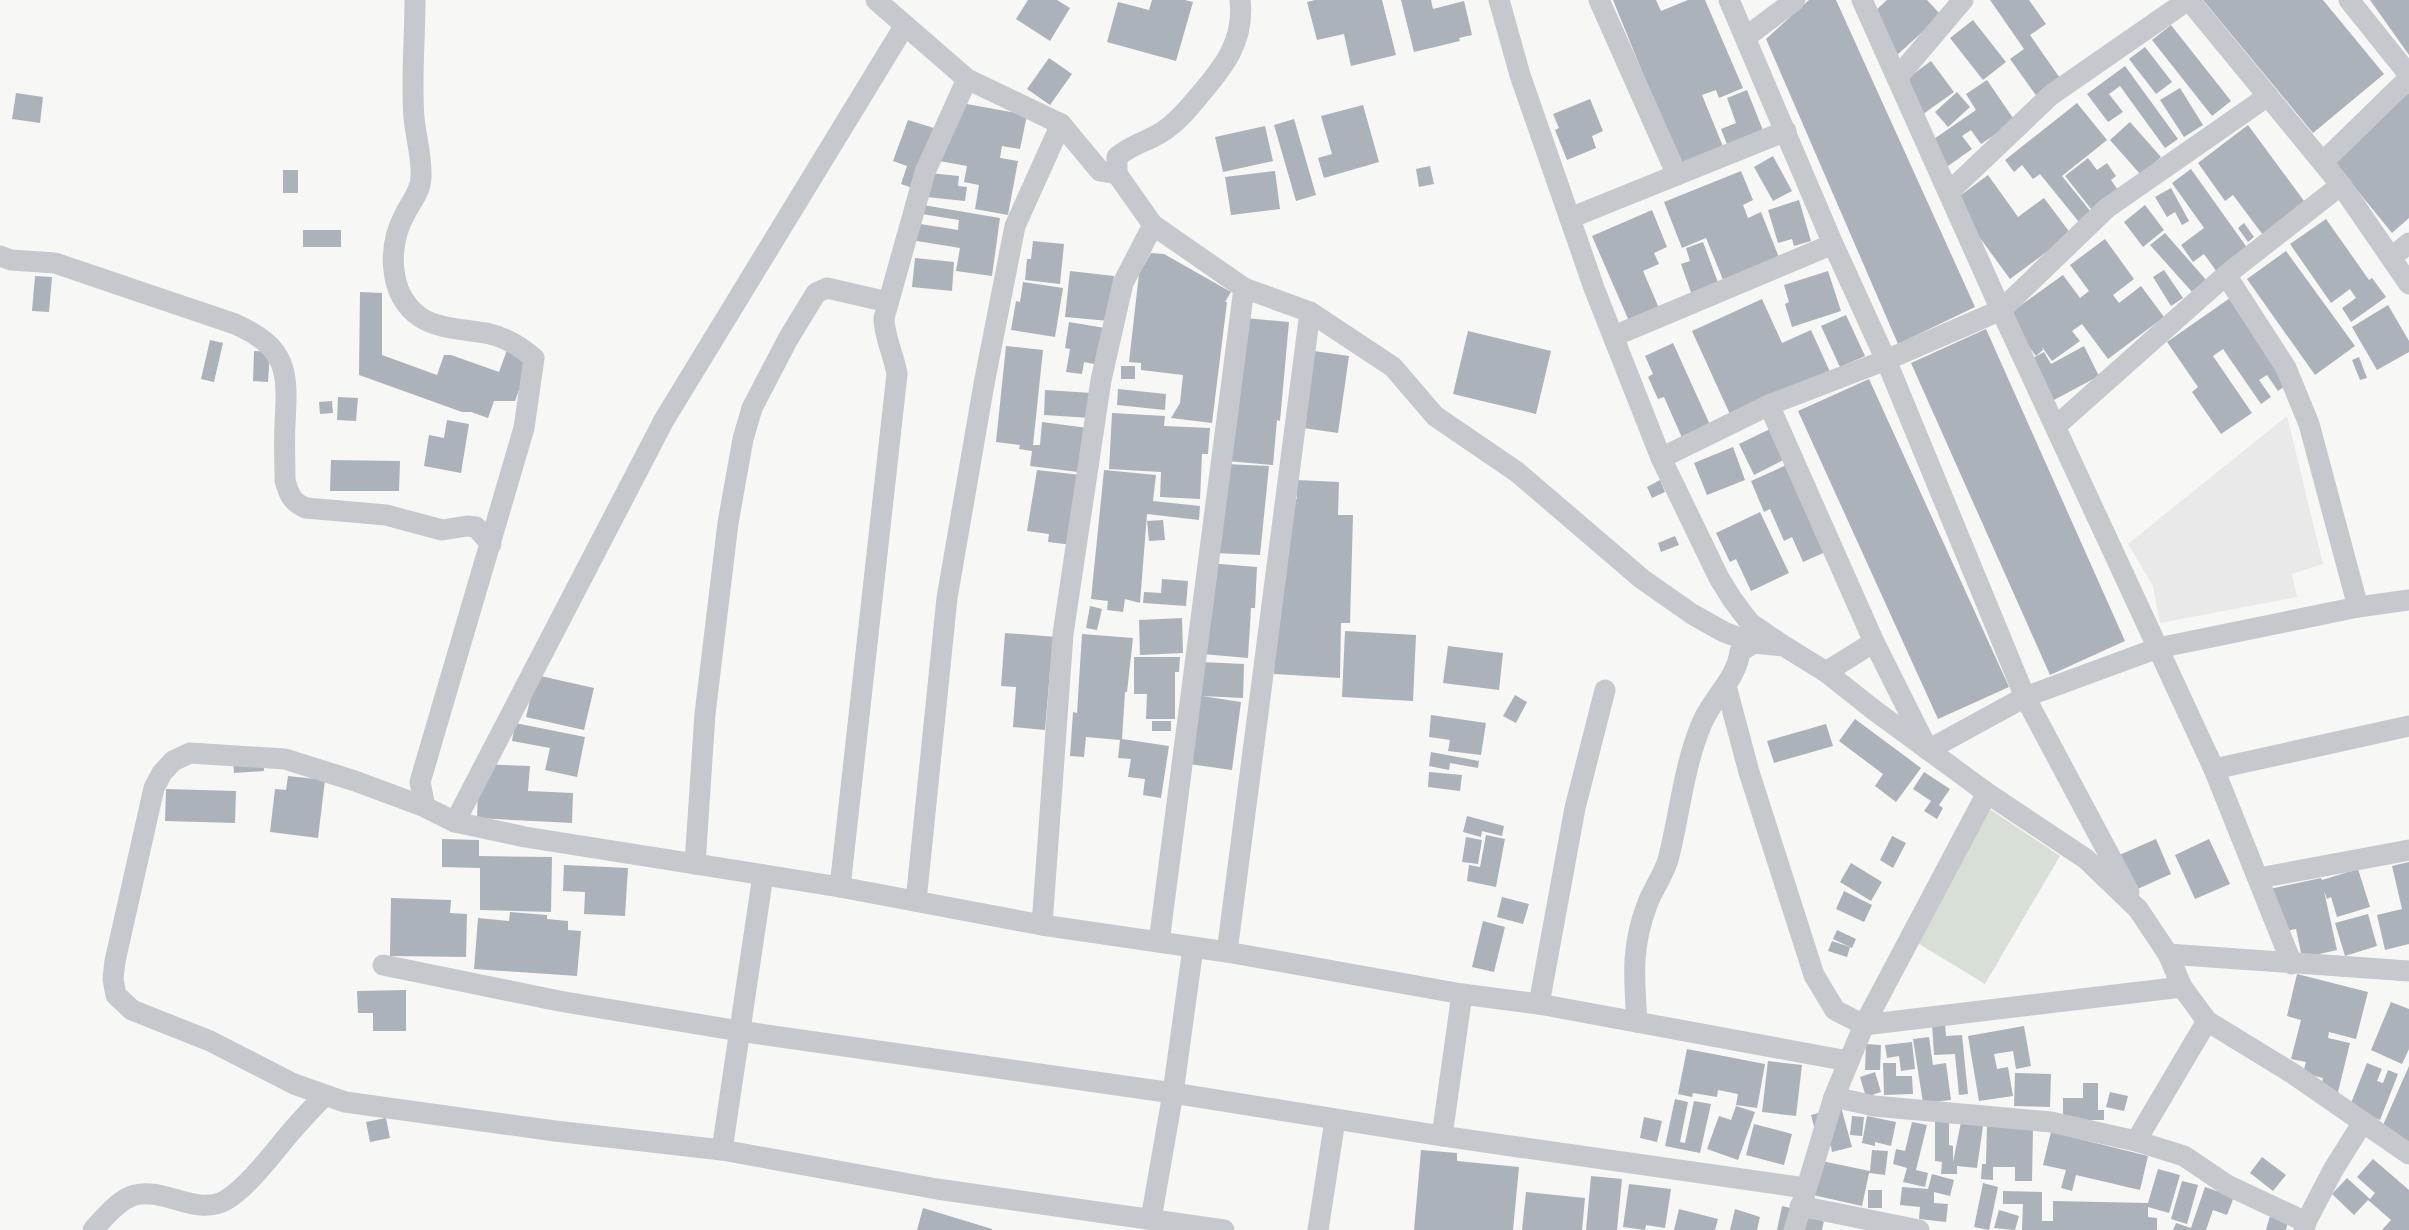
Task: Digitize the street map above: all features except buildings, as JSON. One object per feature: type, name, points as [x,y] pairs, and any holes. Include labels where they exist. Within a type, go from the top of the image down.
[{"type":"street","points":[[415,0],[414,118],[422,178],[415,198],[404,215],[394,238],[392,257],[396,282],[406,303],[421,317],[442,325],[492,334],[510,341],[534,358],[524,428],[420,782],[425,807]]},
{"type":"street","points":[[876,0],[967,79],[1060,123],[1100,171],[1118,174]]},
{"type":"street","points":[[1240,0],[1240,29],[1232,55],[1218,75],[1163,132],[1138,143],[1117,157],[1118,174],[1154,225],[1244,288],[1310,312],[1393,367],[1435,416],[1517,472],[1642,579],[1692,614],[1724,632],[1753,643],[1784,646]]},
{"type":"street","points":[[1499,0],[1520,75],[1594,288],[1661,458],[1719,578],[1732,599],[1750,623],[1826,672],[1987,793],[2086,859],[2138,909]]},
{"type":"street","points":[[1599,0],[1677,175]]},
{"type":"street","points":[[1729,0],[1833,244],[1886,360],[2025,697],[2138,909],[2168,954],[2182,987],[2207,1021],[2292,1073],[2409,1154]]},
{"type":"street","points":[[1746,37],[1795,0]]},
{"type":"street","points":[[1862,0],[2001,310],[2214,769],[2292,964]]},
{"type":"street","points":[[1897,78],[1963,0]]},
{"type":"street","points":[[1949,192],[2051,94],[2189,0],[2341,185],[2409,284]]},
{"type":"street","points":[[2322,162],[2409,76],[2349,0]]},
{"type":"street","points":[[455,822],[664,420],[905,25]]},
{"type":"street","points":[[840,888],[897,374],[895,359],[884,328],[888,302],[925,172],[967,79]]},
{"type":"street","points":[[1661,458],[1769,405],[1886,360],[2001,310],[2107,208],[2268,96]]},
{"type":"street","points":[[916,901],[947,598],[984,384],[1015,226],[1060,123]]},
{"type":"street","points":[[1569,218],[1786,131]]},
{"type":"street","points":[[2056,426],[2226,274],[2341,185]]},
{"type":"street","points":[[1042,925],[1063,634],[1101,380],[1124,283],[1154,225]]},
{"type":"street","points":[[2391,257],[2409,243]]},
{"type":"street","points":[[1614,336],[1833,244]]},
{"type":"street","points":[[0,256],[11,260],[55,263],[235,324],[270,344],[286,374],[285,480],[288,494],[295,504],[306,508],[386,515],[442,530],[476,527],[490,544]]},
{"type":"street","points":[[2226,274],[2286,368],[2298,395],[2358,608]]},
{"type":"street","points":[[695,864],[705,714],[728,523],[743,440],[752,408],[788,339],[816,293],[827,288],[888,302]]},
{"type":"street","points":[[1159,942],[1244,288]]},
{"type":"street","points":[[1227,952],[1310,312]]},
{"type":"street","points":[[1769,405],[1874,642],[1928,750]]},
{"type":"street","points":[[1928,750],[2025,697],[2157,648],[2409,600]]},
{"type":"street","points":[[1826,672],[1874,642]]},
{"type":"street","points":[[1637,1022],[1633,963],[1640,924],[1647,904],[1663,875],[1669,856],[1689,764],[1702,723],[1738,664],[1740,652],[1753,643]]},
{"type":"street","points":[[1726,686],[1749,772],[1814,975],[1835,1011],[1864,1025],[2182,987]]},
{"type":"street","points":[[1539,1004],[1575,808],[1605,690]]},
{"type":"street","points":[[2214,769],[2409,726]]},
{"type":"street","points":[[1222,1230],[937,1189],[722,1150],[345,1102],[294,1084],[210,1041],[132,1010],[116,995],[113,979],[115,961],[154,788],[162,773],[173,761],[190,753],[207,752],[285,759],[355,781],[425,807],[455,822],[525,837],[840,888],[1042,925],[1227,952],[1462,994],[1539,1004],[1848,1061]]},
{"type":"street","points":[[1794,1230],[1834,1097],[1848,1061],[1864,1025],[1987,793]]},
{"type":"street","points":[[2259,878],[2409,850]]},
{"type":"street","points":[[722,1150],[763,875]]},
{"type":"street","points":[[1151,1220],[1173,1093],[1193,948]]},
{"type":"street","points":[[2168,954],[2409,971]]},
{"type":"street","points":[[383,965],[559,1001],[739,1031],[1173,1093],[1803,1197],[1919,1230]]},
{"type":"street","points":[[1442,1136],[1462,994]]},
{"type":"street","points":[[2136,1141],[2207,1021]]},
{"type":"street","points":[[93,1230],[123,1201],[134,1195],[148,1193],[185,1203],[207,1205],[225,1200],[266,1162],[324,1096]]},
{"type":"street","points":[[1834,1097],[1874,1106],[2051,1122],[2136,1141],[2184,1156],[2227,1185],[2305,1226],[2333,1170],[2363,1122]]},
{"type":"street","points":[[1318,1230],[1335,1120]]},
{"type":"shaded area","points":[[2287,416],[2323,564],[2292,574],[2297,597],[2160,623],[2153,586],[2128,544]]},
{"type":"shaded area","points":[[1988,808],[2060,856],[1985,984],[1911,939]]}]
